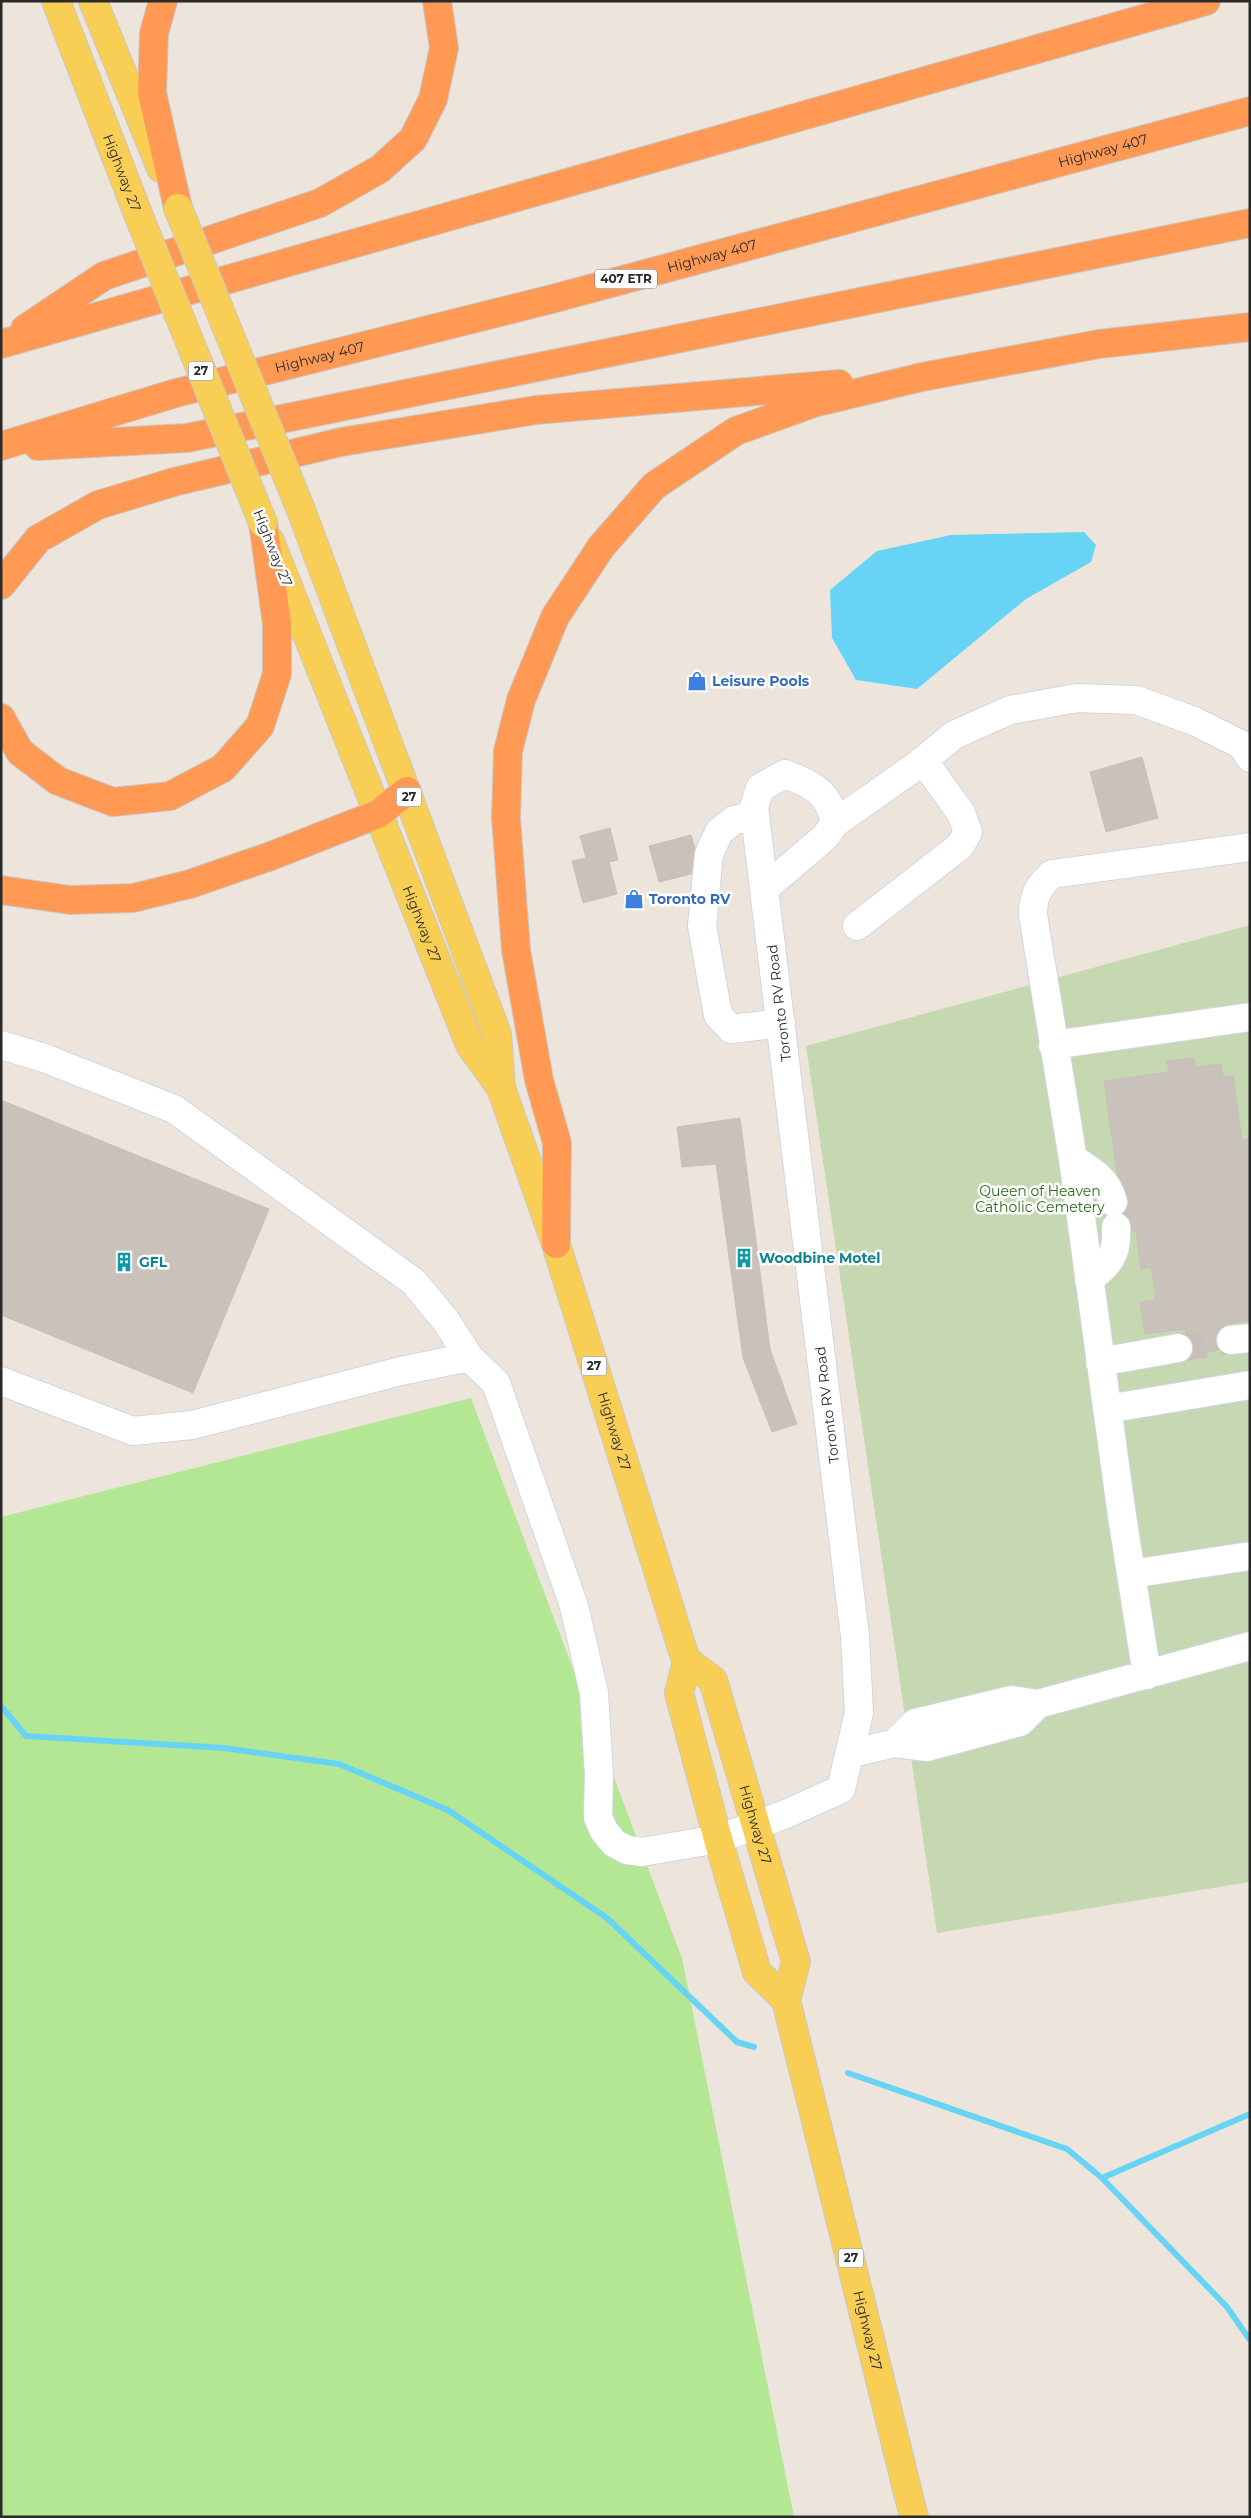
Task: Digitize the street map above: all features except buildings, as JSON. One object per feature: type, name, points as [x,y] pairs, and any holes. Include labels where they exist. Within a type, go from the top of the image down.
[{"type":"highway","points":[[163,1],[154,33],[152,93],[178,208]]},
{"type":"highway","points":[[2,344],[104,276],[320,203],[380,169],[413,139],[433,100],[444,48],[437,1]]},
{"type":"highway","points":[[2,344],[1206,1]]},
{"type":"highway","name":"Highway 407","points":[[1,447],[176,393],[552,299],[1250,111]]},
{"type":"highway","points":[[1,447],[187,438],[1250,223]]},
{"type":"highway","points":[[556,1244],[557,1143],[539,1080],[516,950],[506,818],[510,743],[521,700],[555,617],[601,548],[654,486],[736,431],[814,403],[922,377],[1099,344],[1250,326]]},
{"type":"highway","points":[[1,585],[38,539],[98,505],[174,482],[341,442],[536,410],[922,377]]},
{"type":"highway","points":[[1,718],[20,752],[58,781],[113,802],[170,796],[223,768],[260,726],[277,674],[277,624],[263,522]]},
{"type":"highway","points":[[1,890],[70,900],[133,898],[190,884],[271,856],[378,814],[407,791]]},
{"type":"main road","name":"Highway 27","points":[[56,1],[140,219],[263,522],[470,1045],[501,1088]]},
{"type":"main road","name":"Highway 27","points":[[94,1],[301,510],[497,1034],[501,1088],[556,1244],[687,1661],[713,1680],[796,1962],[786,2000],[914,2517]]},
{"type":"main road","points":[[687,1661],[679,1692],[718,1839],[757,1972],[786,2000]]},
{"type":"lane","points":[[765,888],[825,837],[835,823],[924,760],[954,735],[1010,710],[1077,698],[1136,700],[1194,721],[1242,746],[1250,758]]},
{"type":"lane","points":[[856,926],[960,846],[968,832],[961,813],[924,760]]},
{"type":"lane","name":"Toronto RV Road","points":[[1,1045],[44,1058],[174,1109],[414,1282],[446,1321],[469,1357],[496,1383],[574,1606],[594,1693],[598,1817],[604,1831],[620,1846],[642,1852],[718,1839],[841,1789],[859,1713],[855,1636],[754,808],[760,788],[785,774],[814,785],[832,810],[835,823]]},
{"type":"lane","points":[[755,815],[734,820],[719,832],[709,854],[702,926],[718,1015],[731,1030],[781,1023]]},
{"type":"lane","points":[[1147,1675],[1100,1362],[1073,1159],[1033,916],[1033,900],[1038,887],[1052,874],[1250,847]]},
{"type":"lane","points":[[1053,1045],[1250,1017]]},
{"type":"lane","points":[[1073,1159],[1099,1176],[1110,1191],[1114,1214],[1117,1241],[1114,1255],[1089,1280]]},
{"type":"lane","points":[[1100,1362],[1178,1348]]},
{"type":"lane","points":[[1,1381],[133,1431],[192,1425],[401,1371],[469,1357]]},
{"type":"lane","points":[[1107,1409],[1250,1385]]},
{"type":"lane","points":[[1131,1574],[1250,1556]]},
{"type":"lane","points":[[849,1754],[895,1743],[915,1723],[1011,1700],[1038,1704],[1250,1646]]},
{"type":"green space","name":"Queen of Heaven Catholic Cemetery","points":[[1250,925],[1250,1882],[937,1933],[806,1046]]},
{"type":"green space","points":[[471,1398],[682,1958],[794,2517],[1,2517],[1,1517]]},
{"type":"water","points":[[1084,532],[1096,545],[1091,562],[1026,599],[917,689],[856,680],[832,638],[830,590],[877,551],[951,535]]},
{"type":"waterway","points":[[1,1706],[26,1736],[224,1748],[339,1764],[448,1810],[607,1918],[737,2042],[754,2047]]},
{"type":"waterway","points":[[848,2073],[1067,2149],[1102,2178],[1227,2307],[1250,2340]]},
{"type":"waterway","points":[[1102,2178],[1250,2114]]},
{"type":"tunnel","points":[[1178,1348],[1231,1340]]},
{"type":"place","name":"Leisure Pools","points":[[697,681]]},
{"type":"place","name":"Toronto RV","points":[[634,899]]},
{"type":"place","name":"Woodbine Motel","points":[[744,1258]]},
{"type":"place","name":"GFL","points":[[124,1262]]}]
